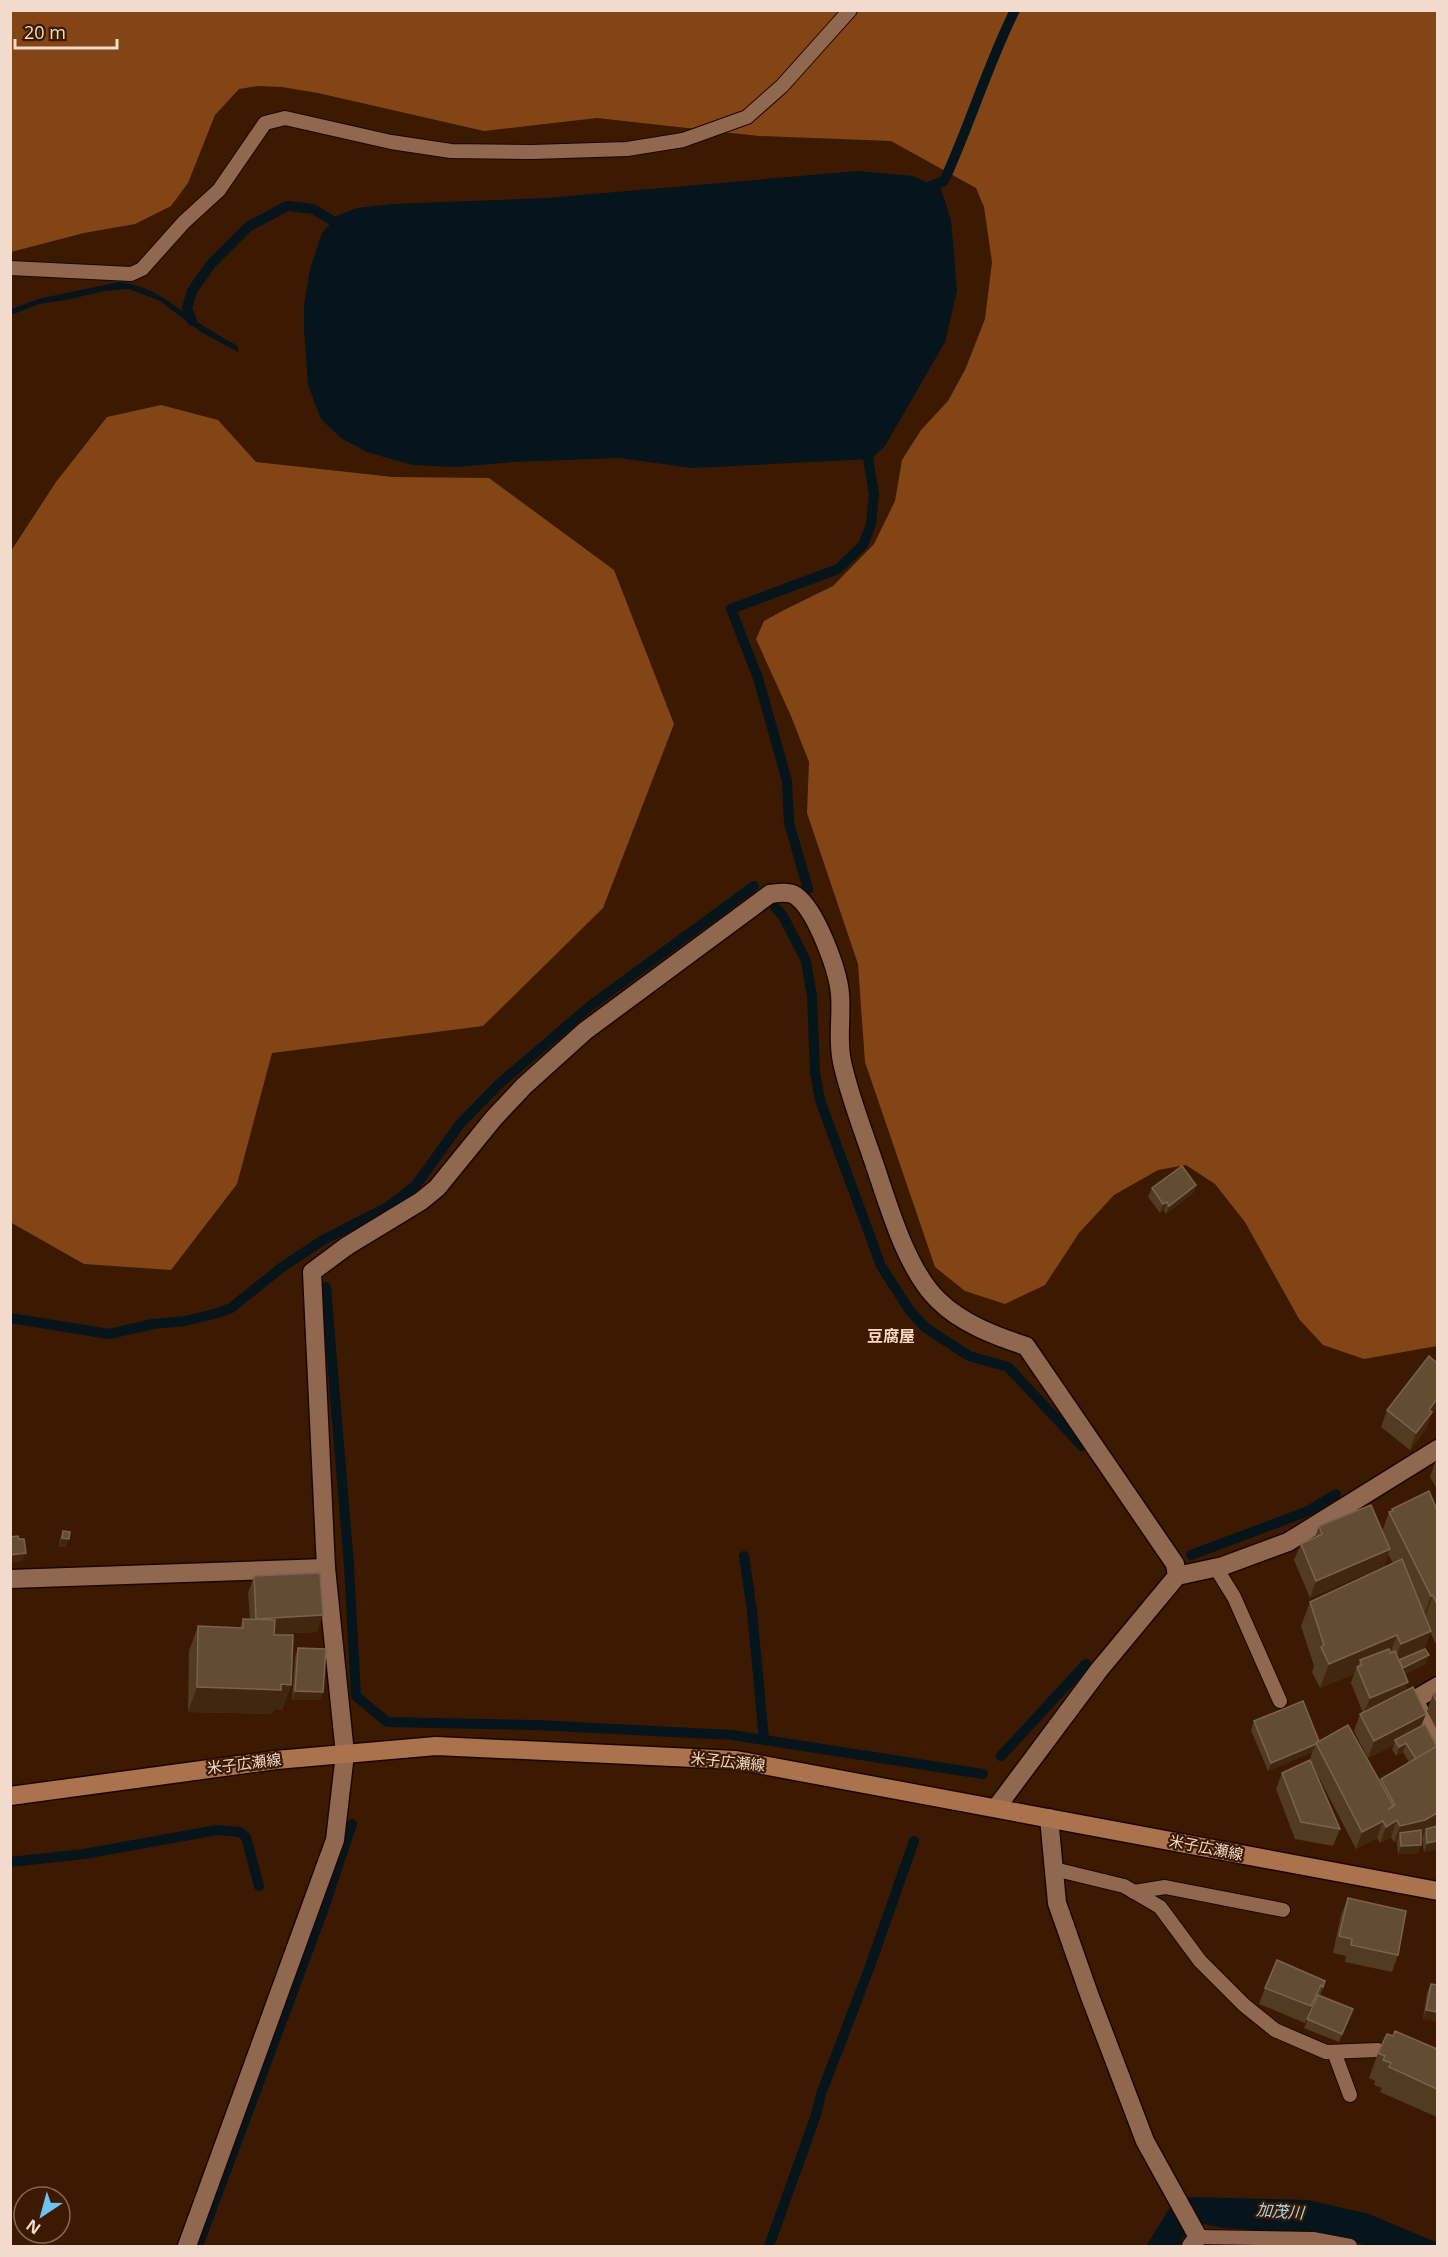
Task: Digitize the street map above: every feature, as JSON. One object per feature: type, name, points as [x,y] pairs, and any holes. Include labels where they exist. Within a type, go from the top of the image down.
[{"type":"main road","name":"米子広瀬線","points":[[10,1796],[276,1760],[436,1746],[736,1760],[1437,1892]]},
{"type":"street","points":[[188,2247],[335,1840],[345,1754],[326,1568],[312,1272],[347,1246],[421,1201],[437,1188],[494,1118],[524,1086],[585,1031],[770,894],[786,892],[796,896],[812,913],[828,949],[840,991],[841,1059],[894,1223],[918,1273],[938,1300],[963,1319],[1007,1340],[1026,1346],[1175,1564],[1177,1576]]},
{"type":"street","points":[[996,1808],[1099,1670],[1177,1576],[1216,1568],[1288,1542],[1437,1449]]},
{"type":"street","points":[[10,1579],[326,1568]]},
{"type":"street","points":[[1437,1686],[1414,1700],[1437,1746]]},
{"type":"street","points":[[1049,1818],[1057,1903],[1145,2141],[1175,2197],[1195,2242]]},
{"type":"lane","points":[[10,268],[131,274],[142,269],[184,222],[219,190],[265,123],[285,118],[391,142],[451,151],[532,152],[627,149],[683,141],[747,117],[782,86],[850,10]]},
{"type":"lane","points":[[1216,1568],[1234,1597],[1280,1701]]},
{"type":"lane","points":[[1054,1869],[1124,1886],[1160,1907],[1200,1961],[1244,2005],[1275,2030],[1326,2052],[1378,2050]]},
{"type":"lane","points":[[1134,1892],[1165,1887],[1283,1910]]},
{"type":"lane","points":[[1334,2052],[1350,2095]]},
{"type":"lane","points":[[1195,2242],[1313,2239],[1350,2247]]},
{"type":"shaded area","points":[[11,11],[1437,11],[1437,1346],[1364,1359],[1323,1345],[1299,1319],[1245,1222],[1215,1184],[1186,1165],[1158,1170],[1114,1195],[1079,1233],[1045,1285],[1005,1304],[965,1291],[935,1267],[865,1062],[858,964],[807,813],[809,762],[756,639],[764,621],[833,586],[874,544],[895,501],[902,460],[921,430],[948,401],[965,370],[985,319],[992,262],[984,207],[976,188],[891,141],[759,136],[597,118],[484,131],[318,93],[258,86],[239,89],[215,115],[188,183],[171,206],[135,224],[84,233],[11,252]]},
{"type":"shaded area","points":[[161,405],[218,420],[256,462],[393,477],[489,478],[614,570],[674,724],[603,908],[483,1026],[272,1053],[237,1184],[171,1270],[84,1264],[10,1222],[11,551],[56,482],[107,417]]},
{"type":"water","points":[[858,171],[913,176],[941,189],[951,220],[957,291],[945,342],[885,446],[871,459],[692,468],[619,458],[512,462],[458,467],[412,465],[367,452],[341,438],[321,419],[308,385],[304,305],[310,269],[322,233],[337,216],[357,208],[392,204],[546,198]]},
{"type":"water","points":[[119,282],[145,288],[155,293],[238,346],[238,352],[201,332],[160,301],[129,289],[105,291],[39,304],[11,315],[11,309],[38,299]]},
{"type":"water","name":"加茂川","points":[[1187,2197],[1308,2200],[1369,2214],[1438,2243],[1437,2246],[1366,2246],[1353,2241],[1314,2234],[1223,2228],[1204,2224],[1183,2237],[1179,2246],[1146,2246],[1171,2206]]},
{"type":"building","points":[[1182,1166],[1196,1185],[1169,1206],[1167,1202],[1163,1204],[1152,1188]]},
{"type":"building","points":[[1429,1356],[1437,1363],[1437,1399],[1429,1410],[1432,1412],[1416,1433],[1387,1410]]},
{"type":"building","points":[[1429,1491],[1437,1510],[1437,1604],[1389,1512]]},
{"type":"building","points":[[1371,1505],[1390,1549],[1316,1581],[1301,1544],[1322,1534],[1319,1526]]},
{"type":"building","points":[[63,1531],[70,1532],[69,1539],[62,1538]]},
{"type":"building","points":[[18,1536],[19,1539],[24,1539],[26,1553],[10,1555],[10,1537]]},
{"type":"building","points":[[1402,1559],[1431,1631],[1401,1644],[1397,1635],[1329,1664],[1321,1647],[1324,1645],[1310,1602]]},
{"type":"building","points":[[320,1573],[323,1615],[256,1619],[254,1576]]},
{"type":"building","points":[[243,1619],[275,1620],[274,1635],[293,1635],[291,1685],[281,1684],[281,1690],[197,1687],[198,1626],[243,1628]]},
{"type":"building","points":[[298,1648],[326,1649],[323,1692],[295,1691]]},
{"type":"building","points":[[1389,1649],[1391,1653],[1395,1651],[1408,1682],[1370,1698],[1357,1667],[1362,1665],[1360,1660]]},
{"type":"building","points":[[1425,1649],[1429,1655],[1403,1668],[1399,1660]]},
{"type":"building","points":[[1413,1687],[1426,1714],[1374,1741],[1360,1714]]},
{"type":"building","points":[[1303,1701],[1319,1741],[1271,1763],[1254,1721]]},
{"type":"building","points":[[1425,1724],[1437,1747],[1416,1759],[1406,1743],[1399,1747],[1395,1740]]},
{"type":"building","points":[[1348,1725],[1393,1805],[1388,1810],[1395,1805],[1381,1779],[1437,1746],[1437,1813],[1425,1820],[1400,1826],[1397,1820],[1386,1827],[1383,1821],[1362,1832],[1316,1743]]},
{"type":"building","points":[[1310,1760],[1340,1829],[1301,1822],[1282,1773]]},
{"type":"building","points":[[1437,1826],[1437,1841],[1427,1843],[1426,1829]]},
{"type":"building","points":[[1421,1830],[1421,1845],[1401,1846],[1400,1833]]},
{"type":"building","points":[[1348,1898],[1406,1911],[1398,1955],[1351,1945],[1352,1939],[1339,1936]]},
{"type":"building","points":[[1277,1960],[1325,1981],[1311,2006],[1265,1988]]},
{"type":"building","points":[[1431,1984],[1437,1985],[1437,2012],[1426,2010]]},
{"type":"building","points":[[1318,1995],[1353,2009],[1342,2034],[1307,2019]]},
{"type":"building","points":[[1395,2031],[1437,2049],[1437,2089],[1389,2067],[1391,2063],[1383,2060],[1385,2056],[1378,2053],[1387,2034],[1393,2036]]},
{"type":"waterway","points":[[921,190],[944,181],[1015,10]]},
{"type":"waterway","points":[[192,321],[187,308],[192,291],[211,264],[248,227],[287,206],[313,209],[345,228]]},
{"type":"waterway","points":[[808,889],[789,823],[787,781],[758,678],[731,609],[838,569],[863,545],[871,524],[874,494],[866,446]]},
{"type":"waterway","points":[[10,1318],[109,1334],[153,1324],[185,1321],[231,1308],[281,1268],[323,1240],[388,1207],[416,1185],[460,1124],[498,1085],[590,1006],[754,886]]},
{"type":"waterway","points":[[775,907],[783,916],[806,961],[812,996],[815,1072],[820,1100],[881,1266],[910,1311],[926,1328],[969,1356],[1008,1367],[1082,1446]]},
{"type":"waterway","points":[[326,1287],[349,1566],[356,1696],[387,1722],[535,1725],[732,1735],[983,1774]]},
{"type":"waterway","points":[[1191,1555],[1306,1512],[1336,1494]]},
{"type":"waterway","points":[[744,1556],[752,1611],[764,1739]]},
{"type":"waterway","points":[[1001,1756],[1086,1664]]},
{"type":"waterway","points":[[198,2246],[324,1908],[352,1824]]},
{"type":"waterway","points":[[10,1862],[84,1854],[217,1830],[240,1832],[246,1837],[259,1886]]},
{"type":"waterway","points":[[769,2246],[816,2115],[821,2094],[869,1969],[914,1841]]},
{"type":"district","name":"豆腐屋","points":[[891,1336]]}]
